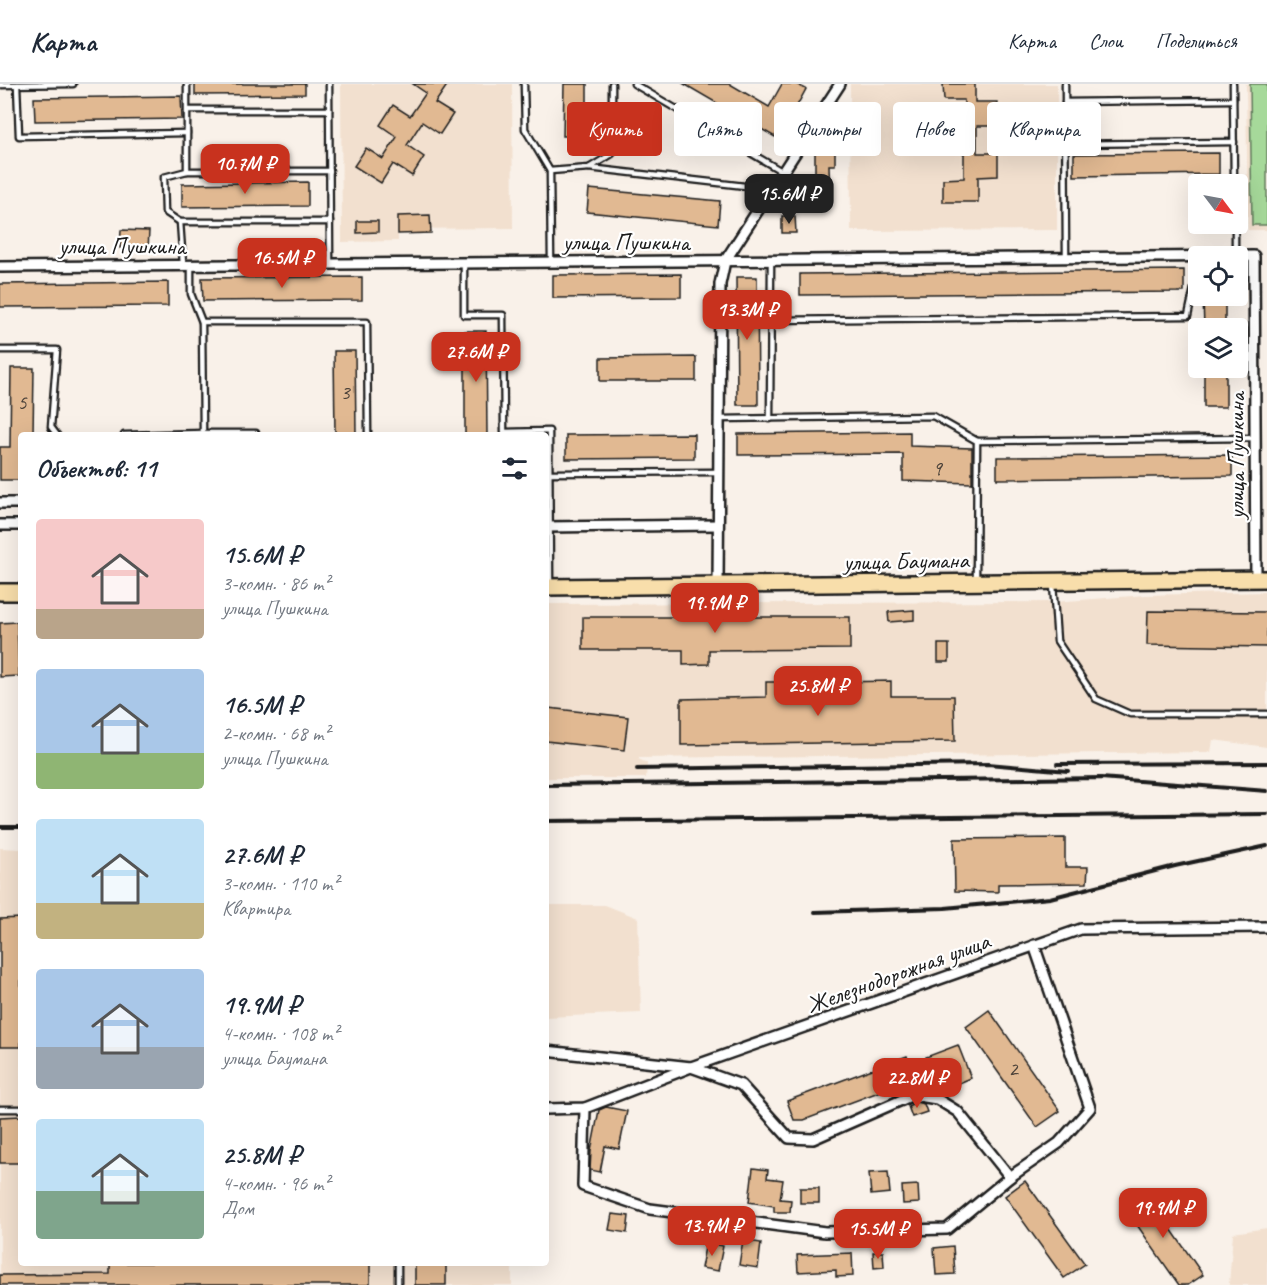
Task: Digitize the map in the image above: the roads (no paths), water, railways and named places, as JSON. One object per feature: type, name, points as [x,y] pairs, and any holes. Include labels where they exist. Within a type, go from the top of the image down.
[{"type":"main road","name":"улица Баумана","points":[[549,587],[1262,579]]},
{"type":"main road","points":[[0,592],[18,592]]},
{"type":"street","points":[[718,586],[720,284],[725,261],[840,84]]},
{"type":"street","name":"улица Пушкина","points":[[0,267],[1188,256]]},
{"type":"street","name":"улица Пушкина","points":[[1248,256],[1254,256],[1255,438],[1262,579]]},
{"type":"street","points":[[0,502],[18,503]]},
{"type":"street","points":[[0,525],[18,525]]},
{"type":"street","points":[[549,527],[718,525]]},
{"type":"street","name":"Железнодорожная улица","points":[[549,1051],[691,1067],[1081,928],[1267,927]]},
{"type":"street","points":[[585,1108],[583,1186],[650,1209],[825,1232],[947,1228],[1010,1177],[1059,1143],[1090,1108],[1034,945]]},
{"type":"street","points":[[549,1109],[585,1108],[691,1067],[741,1085],[789,1138],[813,1139],[912,1095],[937,1099],[958,1112],[1010,1177]]},
{"type":"lane","points":[[0,85],[73,84]]},
{"type":"lane","points":[[186,171],[187,84]]},
{"type":"lane","points":[[329,84],[330,264]]},
{"type":"lane","points":[[524,84],[525,129],[550,171],[551,262]]},
{"type":"lane","points":[[589,168],[612,154],[612,84]]},
{"type":"lane","points":[[634,84],[783,172]]},
{"type":"lane","points":[[1065,84],[1065,102],[1233,100]]},
{"type":"lane","points":[[1233,84],[1234,174]]},
{"type":"lane","points":[[17,85],[19,136],[187,133]]},
{"type":"lane","points":[[188,110],[329,110]]},
{"type":"lane","points":[[1101,144],[1234,142]]},
{"type":"lane","points":[[1065,156],[1066,258]]},
{"type":"lane","points":[[550,171],[589,168],[772,189]]},
{"type":"lane","points":[[330,171],[186,171],[164,177],[165,212],[180,222],[330,222]]},
{"type":"lane","points":[[180,222],[191,294],[202,322],[203,432]]},
{"type":"lane","points":[[770,418],[771,260]]},
{"type":"lane","points":[[464,263],[464,315],[503,315],[504,432],[549,431],[549,473],[718,472]]},
{"type":"lane","points":[[771,320],[1188,316],[1190,306]]},
{"type":"lane","points":[[202,322],[367,322],[368,432]]},
{"type":"lane","points":[[0,350],[57,350],[51,428],[54,432]]},
{"type":"lane","points":[[719,419],[933,416],[977,441],[1255,438]]},
{"type":"lane","points":[[976,582],[977,441]]},
{"type":"lane","points":[[1052,581],[1057,641],[1096,699],[1130,714],[1267,714]]},
{"type":"lane","points":[[0,1109],[18,1109]]},
{"type":"lane","points":[[398,1266],[398,1285]]},
{"type":"railway","points":[[1057,764],[1267,763]]},
{"type":"railway","points":[[637,769],[988,764],[1068,771]]},
{"type":"railway","points":[[549,785],[1101,778],[1267,791]]},
{"type":"railway","points":[[549,821],[1267,814]]},
{"type":"railway","points":[[0,827],[18,827]]},
{"type":"railway","points":[[815,912],[945,908],[1050,898],[1175,866],[1267,846]]}]
